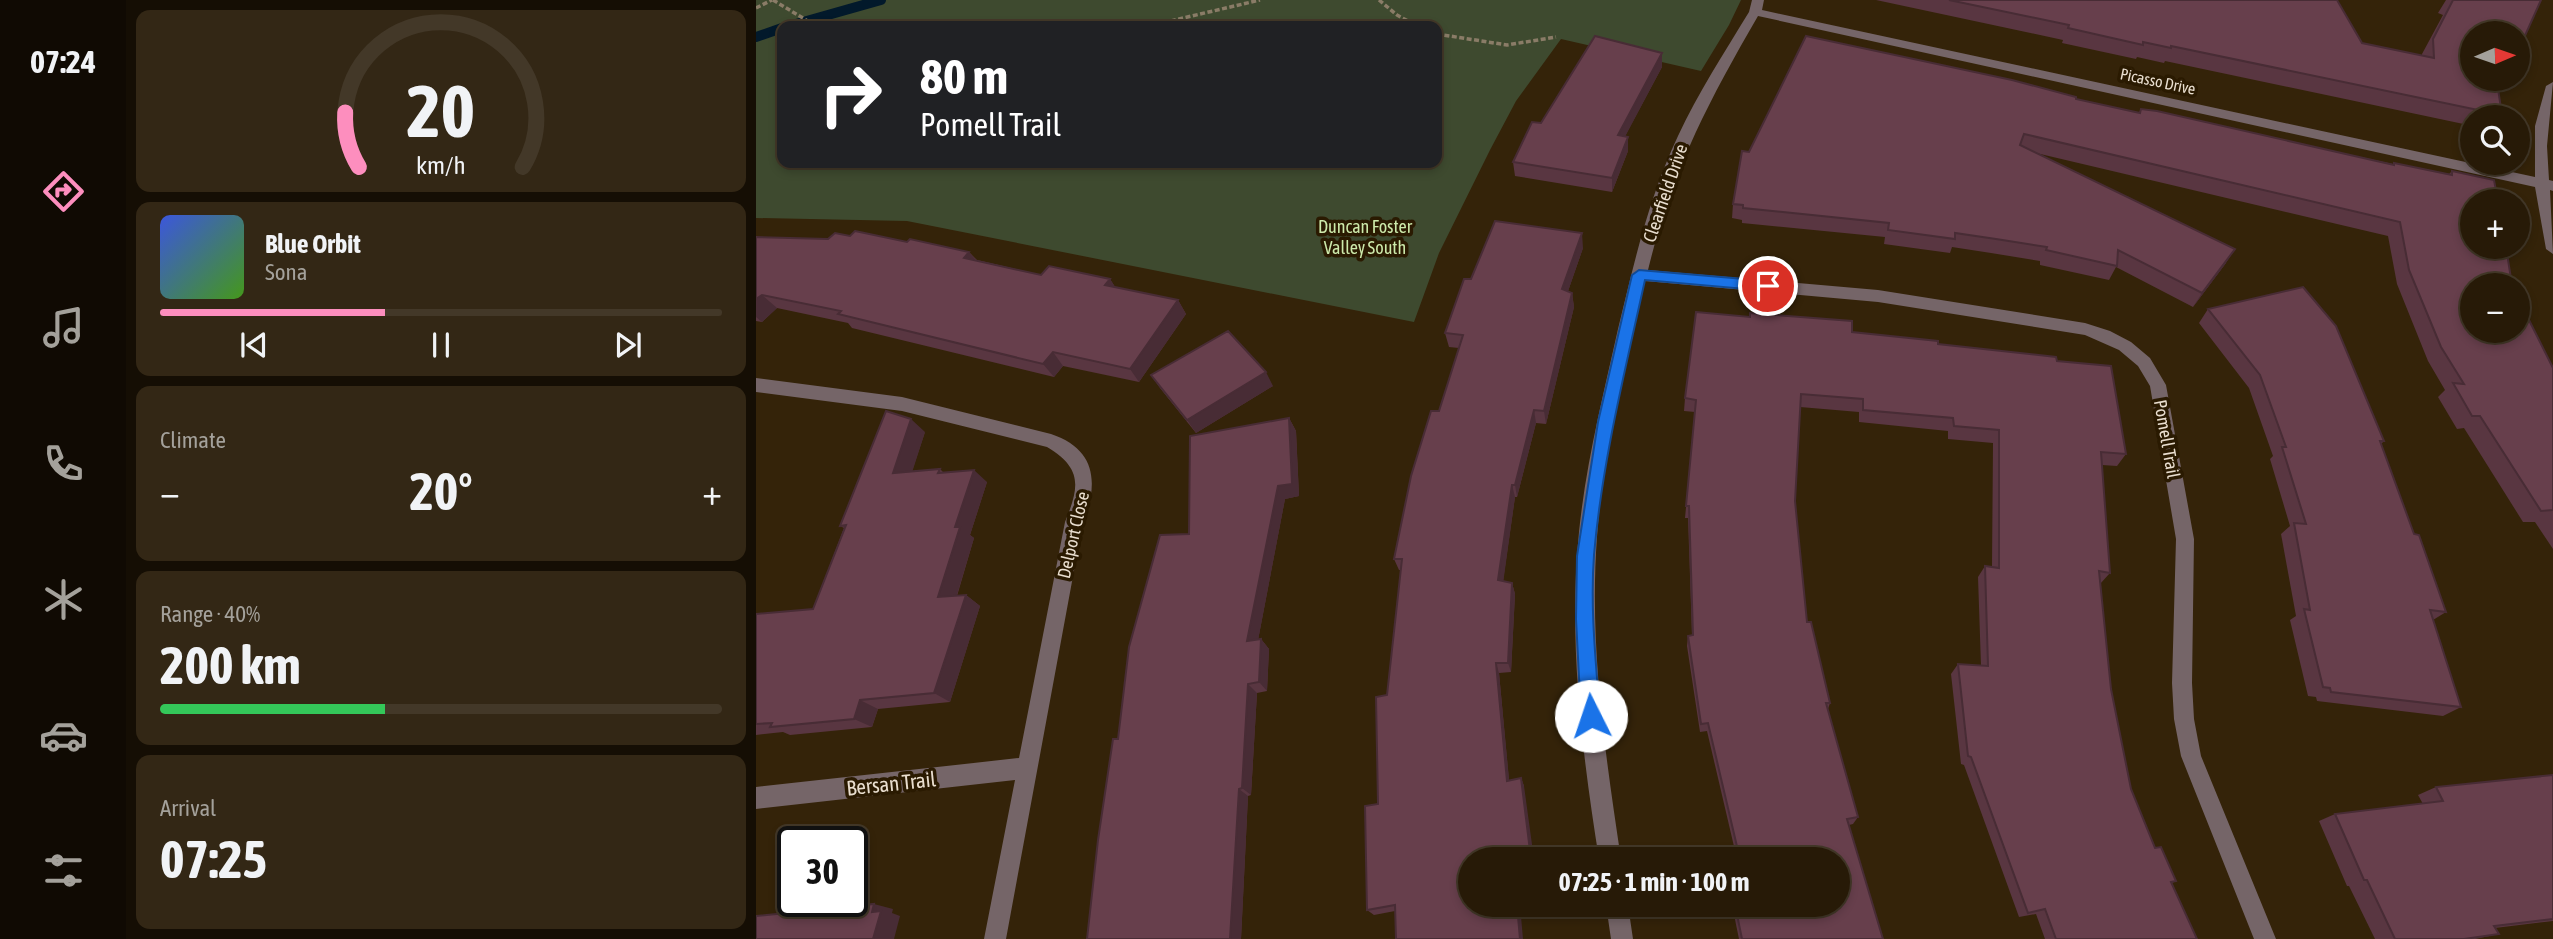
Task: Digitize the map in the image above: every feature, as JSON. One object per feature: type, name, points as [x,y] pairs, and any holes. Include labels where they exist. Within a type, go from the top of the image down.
[{"type":"street","name":"Picasso Drive","points":[[1756,6],[2548,184]]},
{"type":"street","name":"Clearfield Drive","points":[[1608,847],[1591,716],[1585,619],[1586,556],[1606,422],[1639,275],[1662,192],[1676,155],[1704,98],[1756,6]]},
{"type":"street","points":[[2553,86],[2541,120],[2539,154],[2548,184],[2553,250]]},
{"type":"street","name":"Pomell Trail","points":[[1639,275],[1878,296],[2085,329],[2105,335],[2144,362],[2158,385],[2185,539],[2182,683],[2184,719],[2189,744],[2265,939]]},
{"type":"street","name":"Delport Close","points":[[756,385],[902,404],[1051,440],[1069,449],[1080,463],[1086,481],[1083,501],[1073,522],[995,939]]},
{"type":"street","name":"Bersan Trail","points":[[756,798],[1026,768]]},
{"type":"street","points":[[1619,917],[1622,939]]},
{"type":"path","points":[[756,8],[772,0],[808,21]]},
{"type":"path","points":[[1171,21],[1261,0]]},
{"type":"path","points":[[1379,0],[1408,21]]},
{"type":"path","points":[[1442,35],[1507,45],[1556,37]]},
{"type":"green space","name":"Duncan Foster Valley South","points":[[756,0],[1741,0],[1701,71],[1561,39],[1516,101],[1490,150],[1439,253],[1414,322],[907,221],[756,218]]},
{"type":"building","points":[[1949,0],[2337,0],[2362,43],[2434,58],[2433,39],[2453,0],[2541,0],[2530,24],[2530,21],[2460,21],[2460,91],[2498,91],[2500,105],[2460,106],[2171,46],[2143,42],[2143,45],[2068,28],[2069,25]]},
{"type":"building","points":[[1595,36],[1662,53],[1618,135],[1628,137],[1612,178],[1513,162],[1532,122],[1541,123]]},
{"type":"building","points":[[1806,36],[2012,80],[2076,99],[2140,113],[2141,109],[2157,111],[2394,165],[2452,175],[2452,171],[2460,175],[2494,180],[2496,189],[2460,189],[2460,259],[2508,259],[2510,273],[2460,273],[2460,343],[2530,343],[2530,322],[2553,368],[2553,510],[2541,511],[2480,416],[2472,416],[2453,383],[2464,384],[2441,347],[2409,270],[2400,222],[2024,134],[2020,145],[2235,249],[2202,293],[2118,250],[2117,266],[2046,250],[2047,247],[1955,233],[1955,239],[1888,230],[1889,223],[1743,208],[1743,205],[1733,204],[1742,151],[1749,152]]},
{"type":"building","points":[[1495,221],[1582,233],[1562,289],[1572,293],[1544,411],[1534,410],[1515,485],[1512,485],[1498,580],[1512,583],[1508,663],[1496,663],[1507,781],[1521,778],[1530,847],[1458,847],[1458,917],[1518,917],[1520,939],[1396,939],[1395,905],[1367,910],[1365,806],[1378,804],[1376,697],[1387,695],[1402,559],[1394,559],[1411,476],[1431,411],[1439,411],[1463,335],[1445,333],[1464,279],[1471,279]]},
{"type":"building","points":[[855,231],[969,252],[964,258],[1041,275],[1049,266],[1110,279],[1105,285],[1178,300],[1130,369],[1053,352],[1043,364],[838,314],[841,311],[762,295],[756,299],[756,237],[828,239],[835,233],[850,236]]},
{"type":"building","points":[[2303,287],[2336,326],[2384,441],[2380,441],[2414,534],[2419,535],[2446,612],[2430,610],[2461,707],[2331,692],[2330,688],[2323,687],[2304,609],[2310,610],[2294,523],[2306,524],[2282,447],[2286,447],[2260,375],[2208,309]]},
{"type":"building","points":[[1696,312],[1750,317],[1750,313],[1852,321],[1852,332],[1938,341],[1938,344],[2111,366],[2126,454],[2101,452],[2110,573],[2099,571],[2111,689],[2131,789],[2155,848],[2161,847],[2176,881],[2171,882],[2197,939],[2056,939],[2045,909],[2028,913],[1971,757],[1968,756],[1958,664],[1988,666],[1985,566],[1999,568],[1999,430],[1954,426],[1953,418],[1863,410],[1863,399],[1801,394],[1795,501],[1807,622],[1811,622],[1830,703],[1826,703],[1858,817],[1847,819],[1883,939],[1742,939],[1737,917],[1850,917],[1850,847],[1737,847],[1708,723],[1701,724],[1688,636],[1693,635],[1689,506],[1686,506],[1696,400],[1685,398]]},
{"type":"building","points":[[1228,331],[1266,372],[1187,420],[1151,375]]},
{"type":"building","points":[[886,411],[911,419],[893,473],[940,469],[938,473],[974,470],[955,527],[960,527],[938,597],[966,595],[934,693],[860,700],[854,719],[770,727],[772,723],[756,724],[756,614],[813,609],[846,525],[840,526]]},
{"type":"building","points":[[1289,418],[1292,484],[1278,486],[1247,641],[1261,639],[1259,682],[1248,684],[1230,939],[1087,939],[1098,840],[1113,739],[1118,739],[1129,647],[1160,535],[1189,534],[1190,436]]},
{"type":"building","points":[[2553,775],[2553,919],[2494,926],[2499,934],[2464,939],[2395,939],[2367,880],[2364,880],[2335,814],[2443,801],[2436,787]]},
{"type":"building","points":[[874,904],[872,912],[881,911],[873,939],[756,939],[756,916],[777,914],[777,917],[868,917],[868,905]]},
{"type":"waterway","points":[[807,21],[881,0]]},
{"type":"waterway","points":[[756,37],[777,30]]},
{"type":"route","points":[[1591,716],[1585,619],[1586,556],[1606,422],[1639,275],[1768,286]]}]
